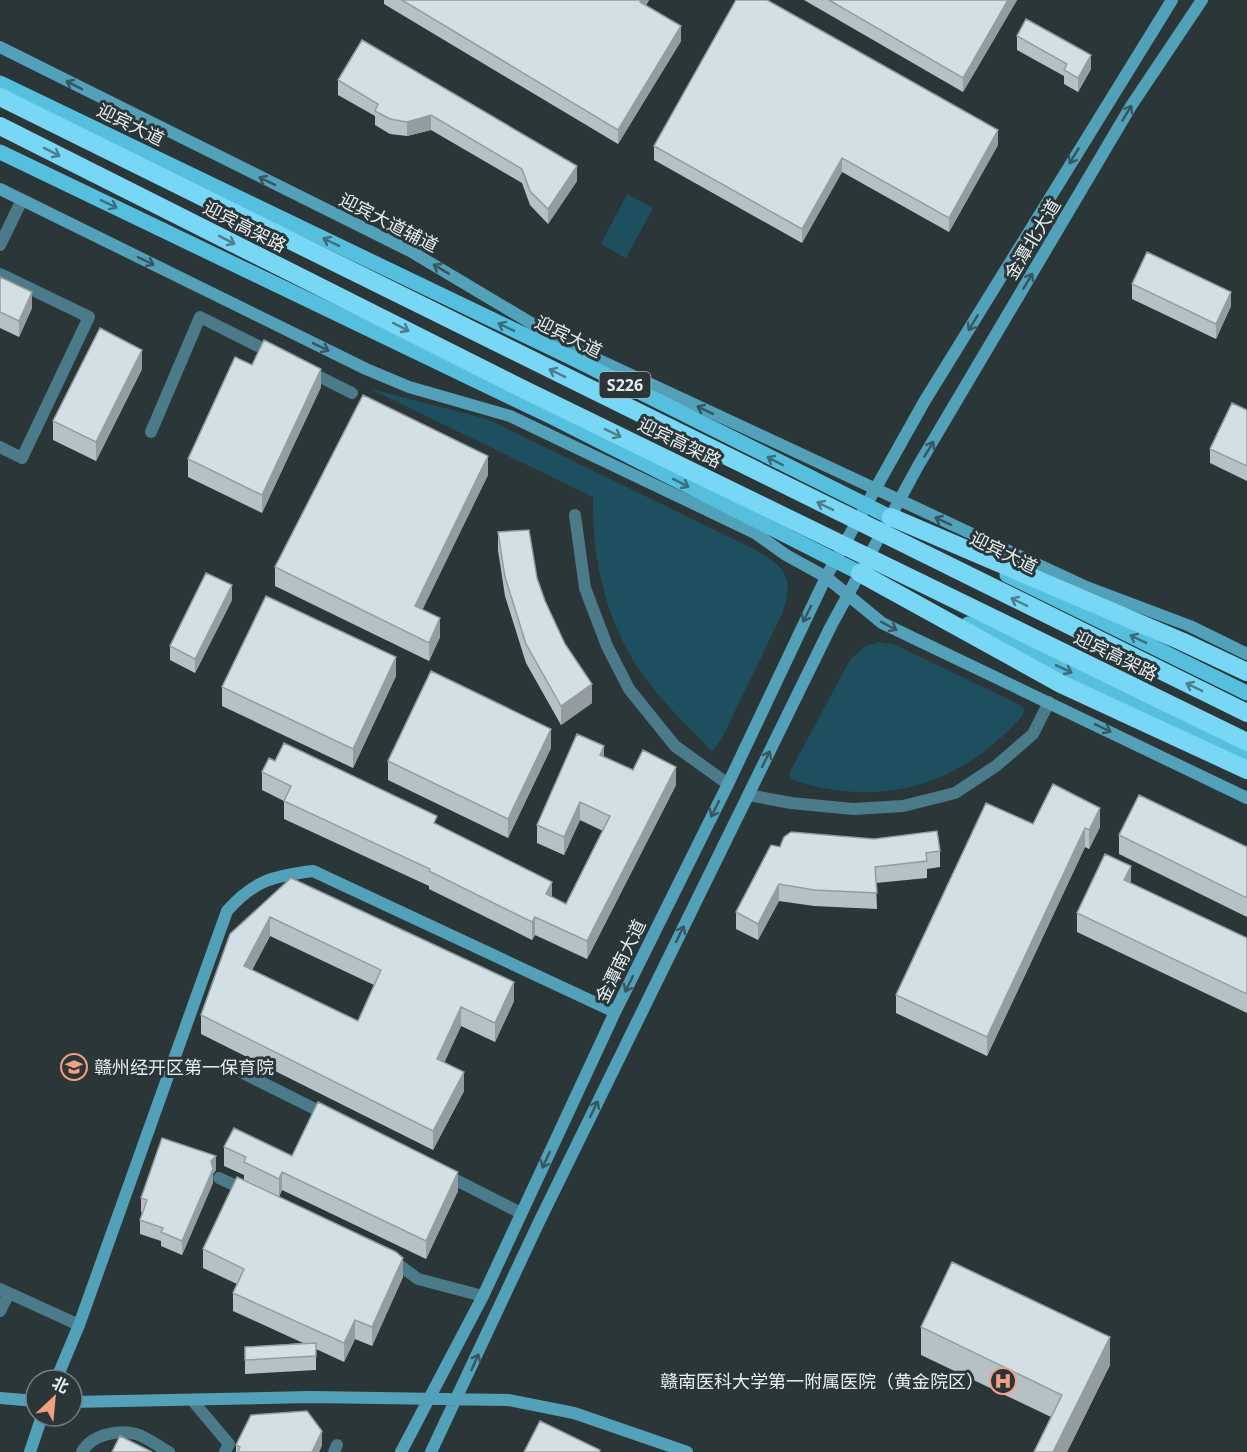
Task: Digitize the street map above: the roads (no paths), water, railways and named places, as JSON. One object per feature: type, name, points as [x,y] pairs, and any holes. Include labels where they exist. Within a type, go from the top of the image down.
[{"type":"highway","name":"迎宾高架路","points":[[0,97],[1247,713]]},
{"type":"highway","name":"迎宾高架路","points":[[0,126],[536,395],[1247,742]]},
{"type":"highway","points":[[891,517],[1181,641],[1247,672]]},
{"type":"highway","points":[[860,573],[1061,684],[1247,770]]},
{"type":"main road","name":"迎宾大道","points":[[0,83],[570,357],[1247,693]]},
{"type":"main road","points":[[0,152],[552,417],[860,573],[1247,757]]},
{"type":"street","name":"金潭北大道","points":[[876,489],[924,402],[1172,0]]},
{"type":"street","name":"金潭北大道","points":[[900,500],[1131,106],[1202,0]]},
{"type":"street","name":"迎宾大道辅道","points":[[0,47],[412,252],[571,346],[758,436],[1084,586],[1190,626],[1247,654]]},
{"type":"street","points":[[0,189],[366,369],[409,387],[510,416],[755,533],[786,555],[826,577],[882,623],[1247,798]]},
{"type":"street","points":[[0,245],[22,200]]},
{"type":"street","points":[[0,274],[89,316],[22,458],[0,447]]},
{"type":"street","points":[[151,432],[200,317],[352,393]]},
{"type":"street","name":"金潭南大道","points":[[401,1452],[483,1296],[615,1012],[728,784],[826,577],[876,489]]},
{"type":"street","points":[[431,1452],[537,1224],[748,795],[849,594],[900,500]]},
{"type":"street","points":[[575,515],[585,588],[607,646],[629,689],[675,746],[728,784]]},
{"type":"street","points":[[748,795],[791,803],[853,809],[903,806],[956,793],[996,766],[1033,734],[1049,702]]},
{"type":"street","points":[[61,1368],[79,1325],[227,911],[244,892],[275,876],[313,871],[615,1012]]},
{"type":"street","points":[[239,1071],[344,1124]]},
{"type":"street","points":[[427,1166],[521,1213]]},
{"type":"street","points":[[219,1178],[261,1198]]},
{"type":"street","points":[[379,1254],[400,1264],[418,1279],[483,1296]]},
{"type":"street","points":[[0,1311],[4,1291],[79,1325]]},
{"type":"street","points":[[0,1398],[24,1400]]},
{"type":"street","points":[[84,1402],[429,1398],[508,1400],[574,1413],[687,1452]]},
{"type":"street","points":[[192,1400],[229,1444],[225,1452]]},
{"type":"street","points":[[30,1452],[38,1428]]},
{"type":"street","points":[[82,1452],[87,1444],[98,1436],[135,1434],[169,1452]]},
{"type":"place","name":"赣州经开区第一保育院","points":[[74,1067]]},
{"type":"place","name":"赣南医科大学第一附属医院（黄金院区）","points":[[1003,1381]]}]
